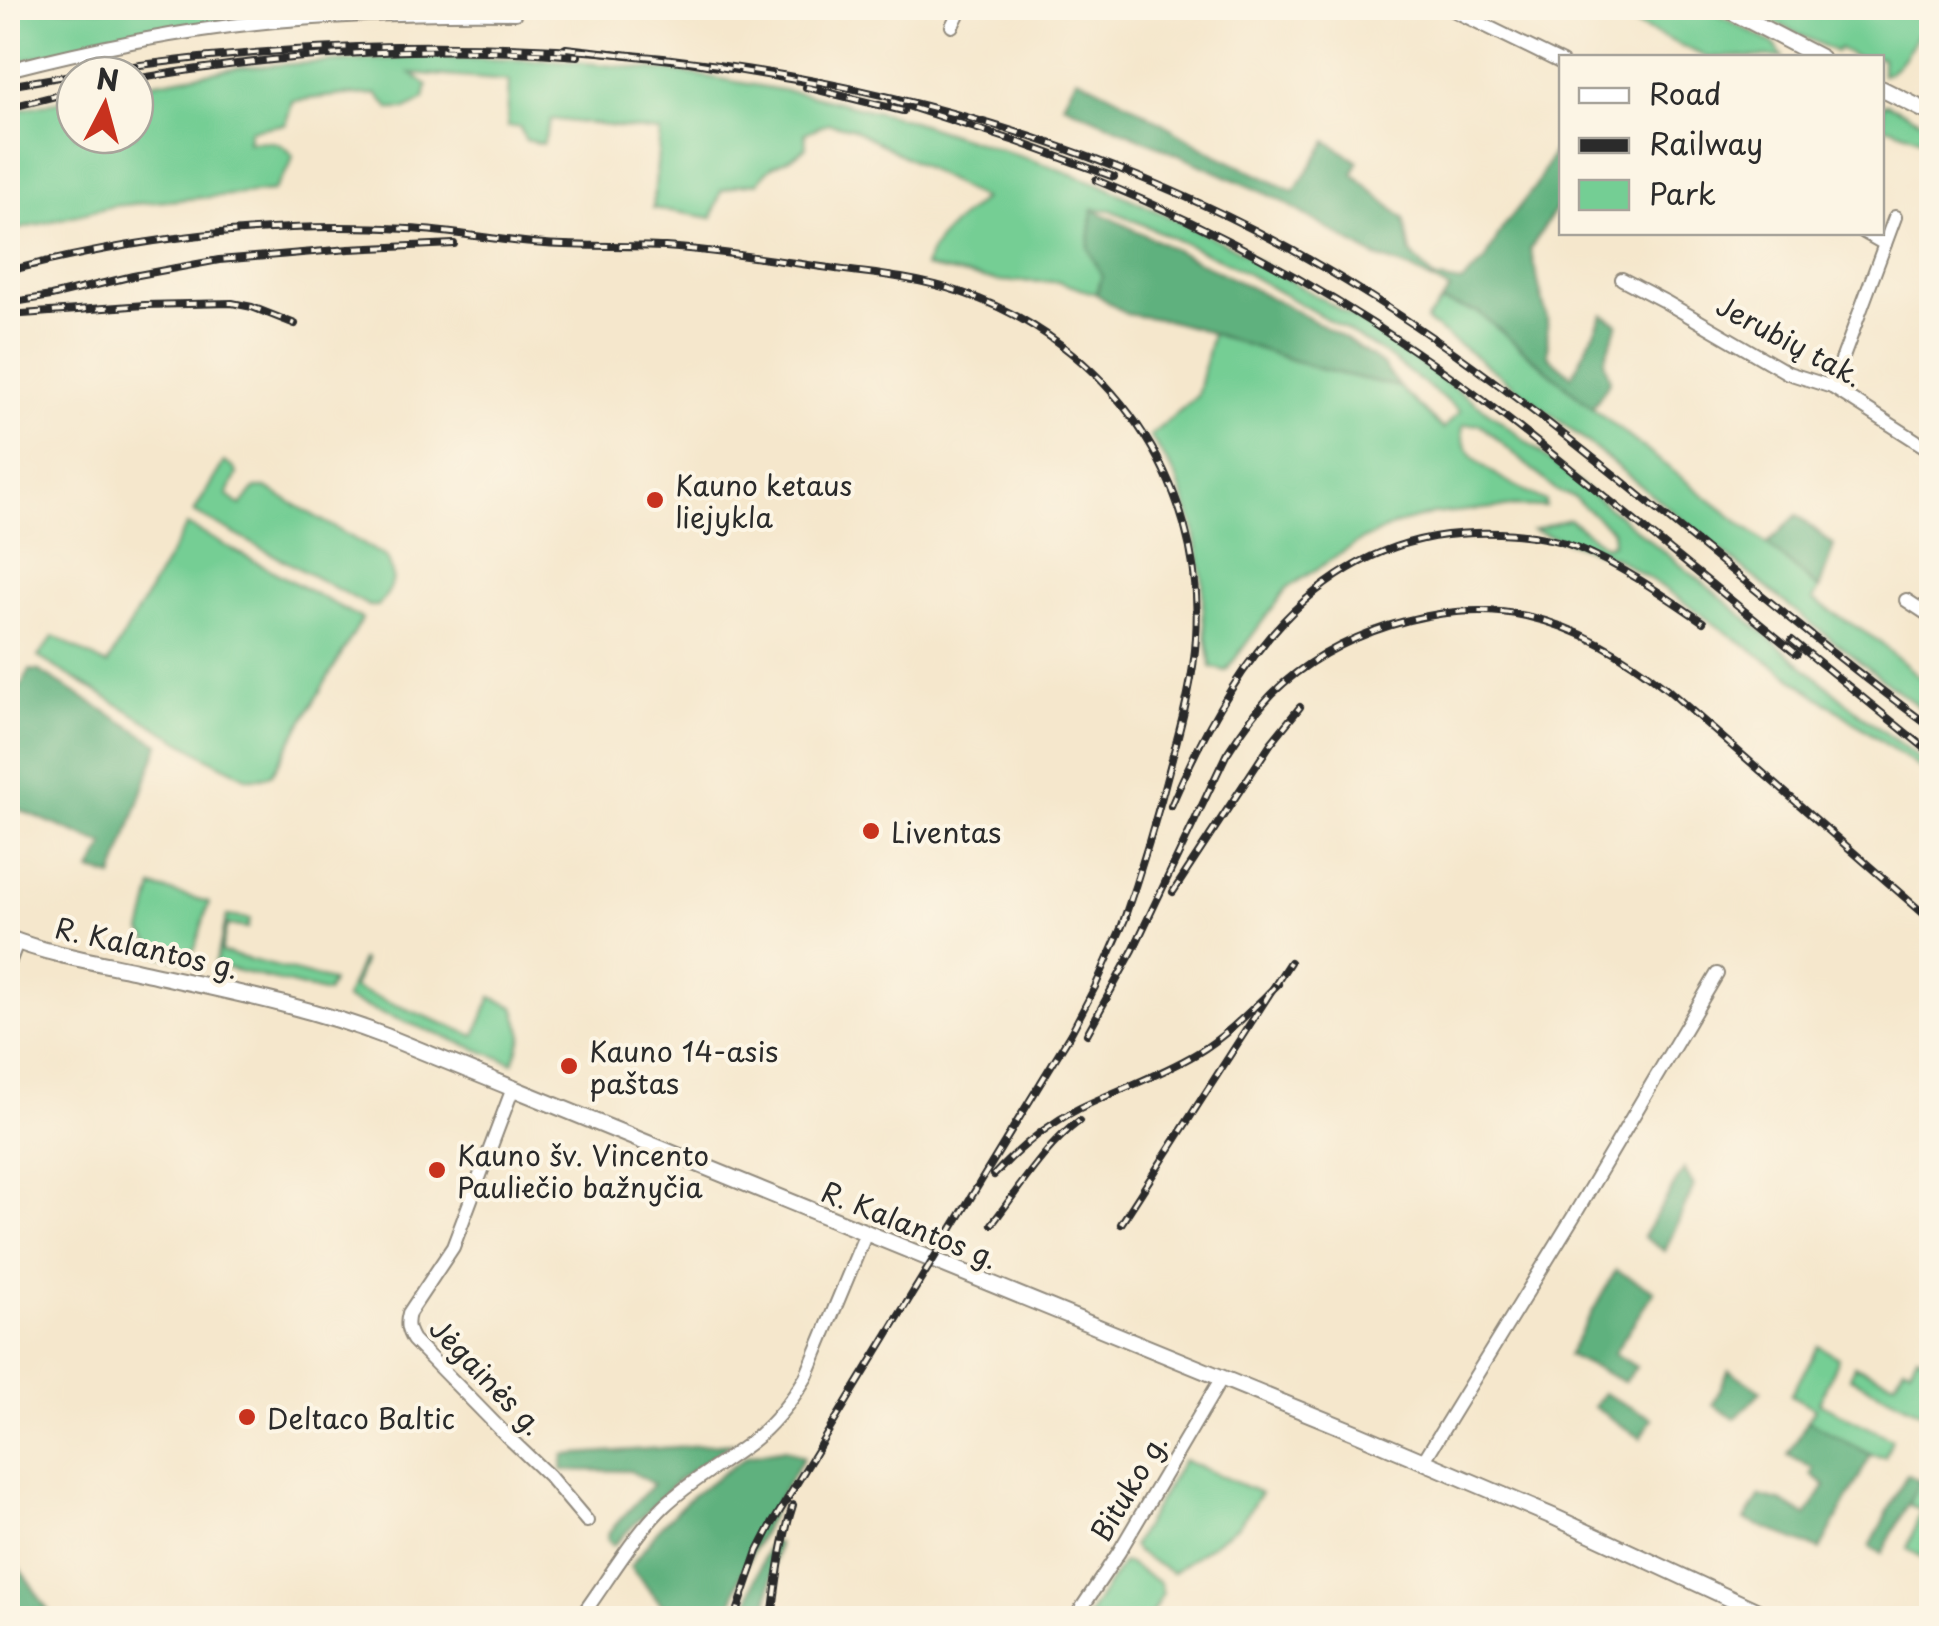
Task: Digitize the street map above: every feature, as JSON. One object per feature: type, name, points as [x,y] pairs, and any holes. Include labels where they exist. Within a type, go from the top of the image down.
[{"type":"main road","points":[[1725,8],[1799,52]]},
{"type":"main road","points":[[1884,90],[1932,114]]},
{"type":"main road","name":"R. Kalantos g.","points":[[12,940],[324,1015],[385,1036],[1359,1434],[1554,1516],[1772,1618]]},
{"type":"street","points":[[8,70],[66,55],[253,23],[402,13],[515,13],[516,8]]},
{"type":"street","points":[[952,26],[962,8]]},
{"type":"street","points":[[1449,8],[1559,62]]},
{"type":"street","points":[[1832,386],[1895,217]]},
{"type":"street","points":[[1869,235],[1885,244]]},
{"type":"street","name":"Jerubių tak.","points":[[1622,279],[1788,373],[1832,386],[1932,450]]},
{"type":"street","points":[[1906,600],[1932,617]]},
{"type":"street","points":[[8,966],[12,940]]},
{"type":"street","points":[[1422,1462],[1717,974]]},
{"type":"street","name":"Jėgainės g.","points":[[513,1088],[453,1248],[406,1321],[413,1340],[549,1476],[586,1522]]},
{"type":"street","points":[[580,1618],[661,1508],[779,1417],[806,1377],[866,1233]]},
{"type":"street","name":"Bituko g.","points":[[1076,1618],[1221,1379]]},
{"type":"green space","points":[[8,8],[393,8],[199,26],[103,42],[8,65]]},
{"type":"green space","points":[[1600,8],[1705,8],[1774,44],[1782,55],[1702,55]]},
{"type":"green space","points":[[1762,8],[1898,8],[1925,21],[1902,60],[1884,74],[1884,55],[1852,55],[1839,48],[1836,52],[1769,20]]},
{"type":"green space","points":[[417,57],[565,61],[686,73],[805,94],[906,119],[1101,185],[1231,246],[1371,328],[1498,419],[1713,591],[1864,717],[1931,767],[1931,776],[1616,558],[1533,530],[1569,519],[1605,546],[1613,543],[1612,530],[1573,497],[1557,491],[1480,424],[1463,425],[1469,451],[1491,472],[1545,501],[1545,507],[1433,514],[1362,540],[1287,588],[1226,671],[1211,667],[1194,528],[1176,476],[1150,436],[1197,396],[1212,333],[1316,368],[1399,387],[1443,429],[1460,411],[1348,331],[1228,263],[1111,210],[1093,209],[1089,248],[1102,276],[1096,294],[1060,282],[997,281],[925,267],[941,237],[983,199],[851,128],[828,123],[805,133],[806,147],[775,165],[758,183],[721,191],[712,218],[653,208],[660,132],[551,119],[543,144],[525,140],[520,127],[507,127],[509,81],[411,73],[427,85],[424,99],[406,109],[390,109],[377,94],[292,101],[286,124],[250,130],[248,142],[273,142],[293,156],[273,191],[113,206],[8,232],[8,112],[55,102],[55,155],[155,155],[155,82],[240,67]]},
{"type":"green space","points":[[1077,77],[1218,156],[1294,192],[1327,141],[1358,162],[1353,174],[1404,219],[1411,253],[1433,278],[1461,283],[1485,261],[1502,229],[1536,185],[1559,142],[1559,204],[1530,249],[1547,319],[1548,356],[1572,376],[1603,314],[1618,324],[1604,360],[1610,381],[1592,408],[1478,312],[1441,302],[1450,290],[1374,256],[1278,199],[1063,104]]},
{"type":"green space","points":[[1884,105],[1931,125],[1931,143],[1884,128]]},
{"type":"green space","points":[[1093,209],[1346,339],[1383,365],[1399,387],[1316,368],[1196,328],[1126,314],[1096,294],[1102,276],[1088,248]]},
{"type":"green space","points":[[1441,302],[1478,312],[1592,408],[1767,544],[1819,589],[1813,600],[1877,640],[1931,687],[1931,716],[1555,417],[1426,321]]},
{"type":"green space","points":[[224,462],[237,474],[227,495],[241,506],[255,488],[266,488],[387,558],[392,584],[378,606],[369,606],[194,512]]},
{"type":"green space","points":[[1797,515],[1834,545],[1819,589],[1767,544]]},
{"type":"green space","points":[[187,525],[362,619],[272,774],[262,778],[248,778],[217,763],[38,657],[54,636],[107,665]]},
{"type":"green space","points":[[30,670],[39,671],[159,744],[113,877],[91,871],[105,845],[13,807],[8,817],[8,709]]},
{"type":"green space","points":[[153,887],[209,902],[195,948],[186,961],[161,956],[142,932]]},
{"type":"green space","points":[[227,916],[250,919],[248,928],[227,925],[221,952],[332,981],[327,993],[215,965]]},
{"type":"green space","points":[[361,960],[353,988],[475,1036],[491,997],[514,1007],[523,1035],[513,1063],[345,999]]},
{"type":"green space","points":[[1684,1169],[1694,1186],[1665,1251],[1643,1237]]},
{"type":"green space","points":[[1616,1270],[1654,1291],[1614,1353],[1636,1367],[1624,1382],[1568,1355]]},
{"type":"green space","points":[[1819,1346],[1838,1358],[1819,1403],[1892,1439],[1885,1457],[1871,1455],[1808,1421],[1815,1409],[1791,1395]]},
{"type":"green space","points":[[1917,1355],[1931,1361],[1929,1416],[1850,1378],[1854,1366],[1895,1382],[1904,1366],[1910,1368]]},
{"type":"green space","points":[[1729,1370],[1761,1391],[1735,1419],[1713,1405]]},
{"type":"green space","points":[[1603,1393],[1652,1418],[1641,1438],[1594,1407]]},
{"type":"green space","points":[[1808,1421],[1871,1455],[1820,1550],[1745,1520],[1760,1496],[1783,1502],[1806,1516],[1826,1486],[1811,1475],[1814,1469],[1788,1455]]},
{"type":"green space","points":[[732,1443],[677,1481],[613,1546],[607,1539],[609,1532],[653,1484],[630,1471],[562,1470],[564,1455]]},
{"type":"green space","points":[[785,1449],[804,1457],[740,1577],[728,1618],[673,1618],[630,1567],[661,1526],[693,1495],[747,1456]]},
{"type":"green space","points":[[1183,1460],[1261,1493],[1239,1525],[1172,1573],[1137,1552],[1133,1545]]},
{"type":"green space","points":[[1907,1474],[1920,1481],[1882,1553],[1870,1547]]},
{"type":"green space","points":[[1920,1481],[1931,1486],[1931,1562],[1907,1549],[1921,1510],[1908,1504]]},
{"type":"green space","points":[[769,1542],[778,1543],[765,1618],[745,1618],[752,1589]]},
{"type":"green space","points":[[8,1550],[53,1618],[9,1618]]},
{"type":"green space","points":[[1122,1563],[1160,1583],[1163,1593],[1149,1618],[1086,1618]]},
{"type":"railway","points":[[8,86],[181,60],[358,47],[536,48],[712,64],[886,96],[1056,145],[1219,212],[1373,298],[1517,399],[1932,728]]},
{"type":"railway","points":[[566,48],[689,62],[819,84]]},
{"type":"railway","points":[[155,76],[356,53],[467,51],[578,56]]},
{"type":"railway","points":[[806,87],[903,111]]},
{"type":"railway","points":[[8,108],[55,96]]},
{"type":"railway","points":[[892,101],[1114,177]]},
{"type":"railway","points":[[1096,180],[1257,256],[1410,348],[1532,438],[1797,654]]},
{"type":"railway","points":[[8,271],[107,249],[206,234],[307,227],[408,229],[545,244],[686,249],[884,275],[947,288],[1015,315],[1062,346],[1103,383],[1138,425],[1165,473],[1184,525],[1195,580],[1196,637],[1188,696],[1121,928]]},
{"type":"railway","points":[[8,303],[219,260],[454,244]]},
{"type":"railway","points":[[9,315],[232,303],[295,324]]},
{"type":"railway","points":[[1171,806],[1220,708],[1249,662],[1284,621],[1322,586],[1367,559],[1417,540],[1501,533],[1566,544],[1627,573],[1703,622]]},
{"type":"railway","points":[[1087,1034],[1133,950],[1226,755],[1265,701],[1297,673],[1357,638],[1390,625],[1459,612],[1493,611],[1546,621],[1583,635],[1634,665],[1667,689],[1932,921]]},
{"type":"railway","points":[[1792,640],[1932,754]]},
{"type":"railway","points":[[1173,892],[1271,743],[1300,707]]},
{"type":"railway","points":[[735,1618],[758,1551],[772,1524],[1071,1033],[1126,917]]},
{"type":"railway","points":[[1121,1224],[1290,962]]},
{"type":"railway","points":[[994,1175],[1012,1156],[1066,1115],[1208,1047],[1278,984]]},
{"type":"railway","points":[[992,1224],[1043,1156],[1079,1121]]},
{"type":"railway","points":[[772,1618],[782,1547],[793,1505]]},
{"type":"place","name":"Kauno ketaus liejykla","points":[[655,500]]},
{"type":"place","name":"Liventas","points":[[871,831]]},
{"type":"place","name":"Kauno 14-asis paštas","points":[[569,1066]]},
{"type":"place","name":"Kauno šv. Vincento Pauliečio bažnyčia","points":[[437,1170]]},
{"type":"place","name":"Deltaco Baltic","points":[[247,1417]]}]
